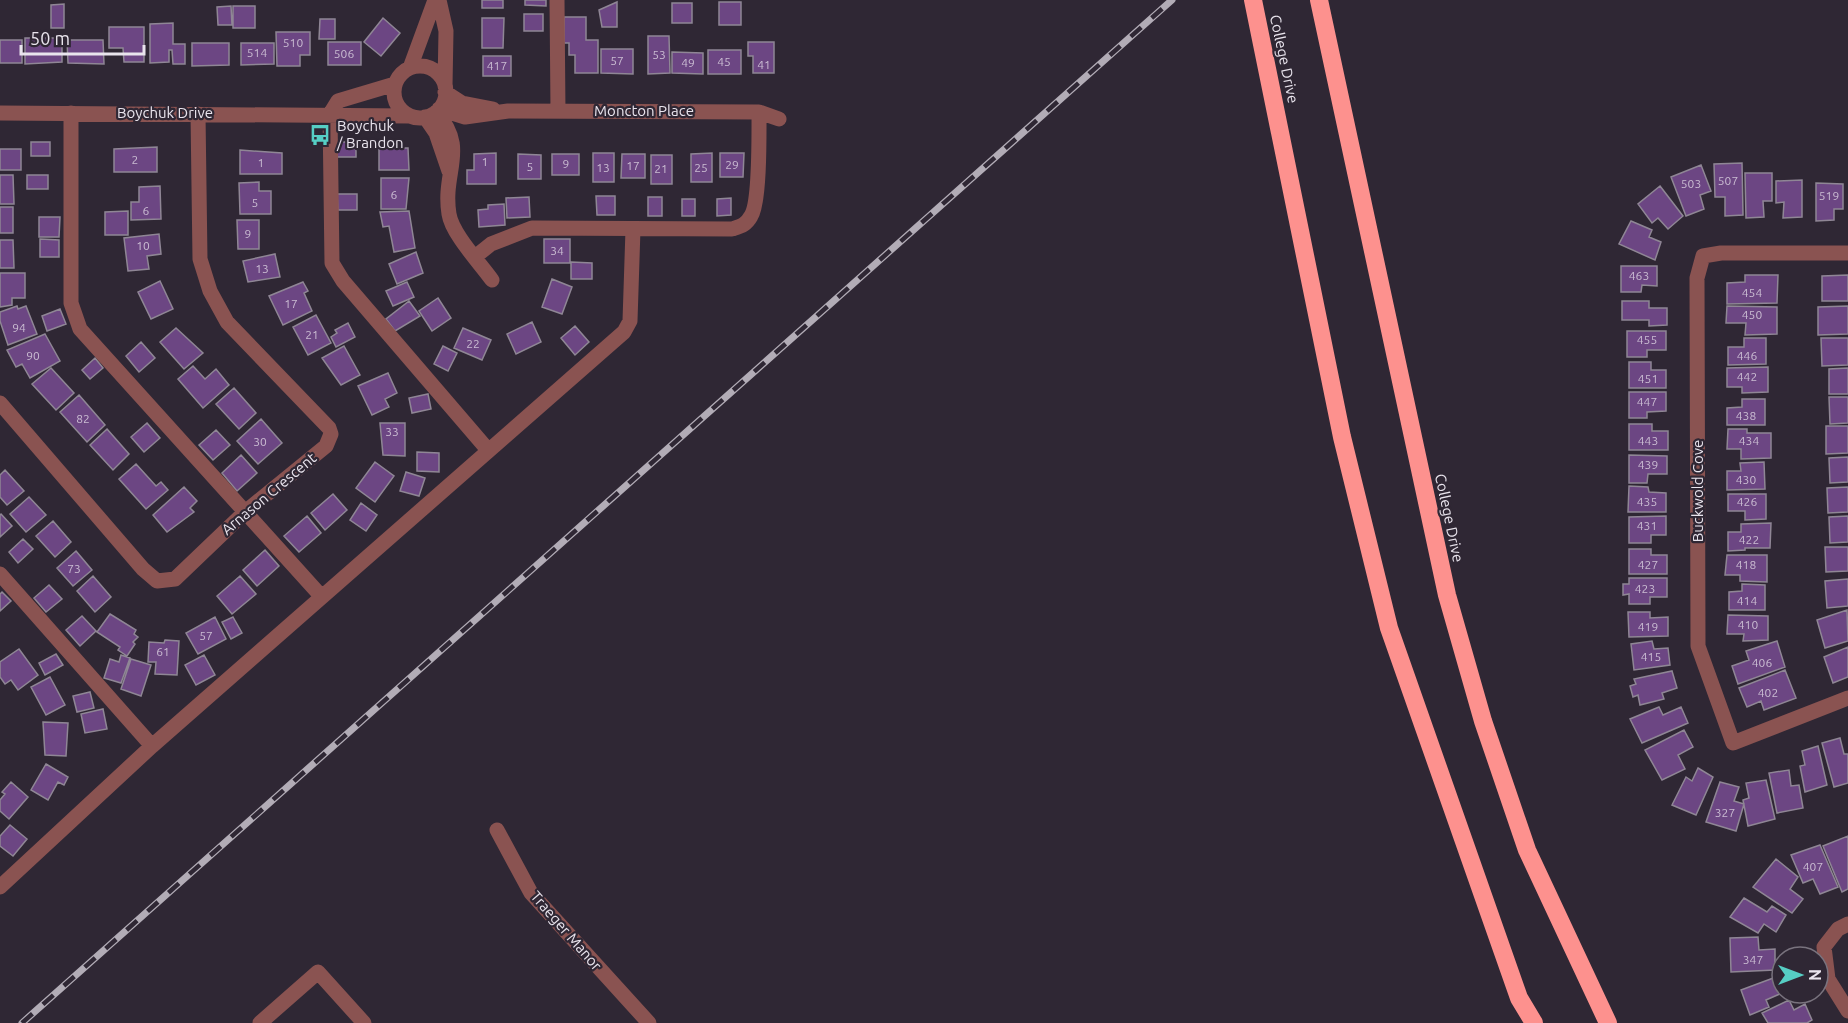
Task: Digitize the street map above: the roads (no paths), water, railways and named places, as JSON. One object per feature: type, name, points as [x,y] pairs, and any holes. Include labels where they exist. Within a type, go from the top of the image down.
[{"type":"highway","name":"College Drive","points":[[1319,0],[1453,618],[1483,721],[1527,850],[1608,1023]]},
{"type":"highway","name":"College Drive","points":[[1254,4],[1342,437],[1389,628],[1519,998],[1534,1023]]},
{"type":"street","points":[[410,68],[437,0]]},
{"type":"street","points":[[427,114],[445,89],[446,31],[437,0]]},
{"type":"street","points":[[557,0],[558,111]]},
{"type":"street","points":[[445,89],[432,69],[418,66],[410,68],[398,77],[395,84],[398,106],[427,114],[450,127],[454,141],[449,171],[449,215],[456,232],[492,280]]},
{"type":"street","points":[[395,84],[338,100],[330,114],[332,263],[343,281],[488,450]]},
{"type":"street","name":"Moncton Place","points":[[445,89],[462,103],[508,111]]},
{"type":"street","name":"Moncton Place","points":[[427,114],[465,117],[508,111],[759,111],[779,119]]},
{"type":"street","points":[[476,256],[491,244],[532,228],[732,229],[745,225],[753,214],[759,144],[759,111]]},
{"type":"street","name":"Boychuk Drive","points":[[0,113],[330,114],[346,117],[427,114]]},
{"type":"street","points":[[71,113],[71,303],[81,329],[321,596]]},
{"type":"street","name":"Arnason Crescent","points":[[0,402],[143,569],[157,581],[175,579],[245,512],[326,446],[331,434],[227,322],[210,291],[200,259],[198,114]]},
{"type":"street","points":[[0,887],[152,746],[624,332],[630,321],[633,229]]},
{"type":"street","name":"Buckwold Cove","points":[[1848,253],[1721,253],[1703,256],[1697,278],[1697,338],[1698,646],[1732,743],[1848,698]]},
{"type":"street","points":[[0,574],[152,746]]},
{"type":"street","name":"Traeger Manor","points":[[497,830],[531,893],[649,1023]]},
{"type":"street","points":[[1848,924],[1838,929],[1824,947],[1828,979],[1848,1011]]},
{"type":"street","points":[[260,1023],[318,972],[364,1023]]},
{"type":"railway","points":[[22,1023],[1172,0]]},
{"type":"place","name":"Boychuk / Brandon","points":[[320,135]]}]
